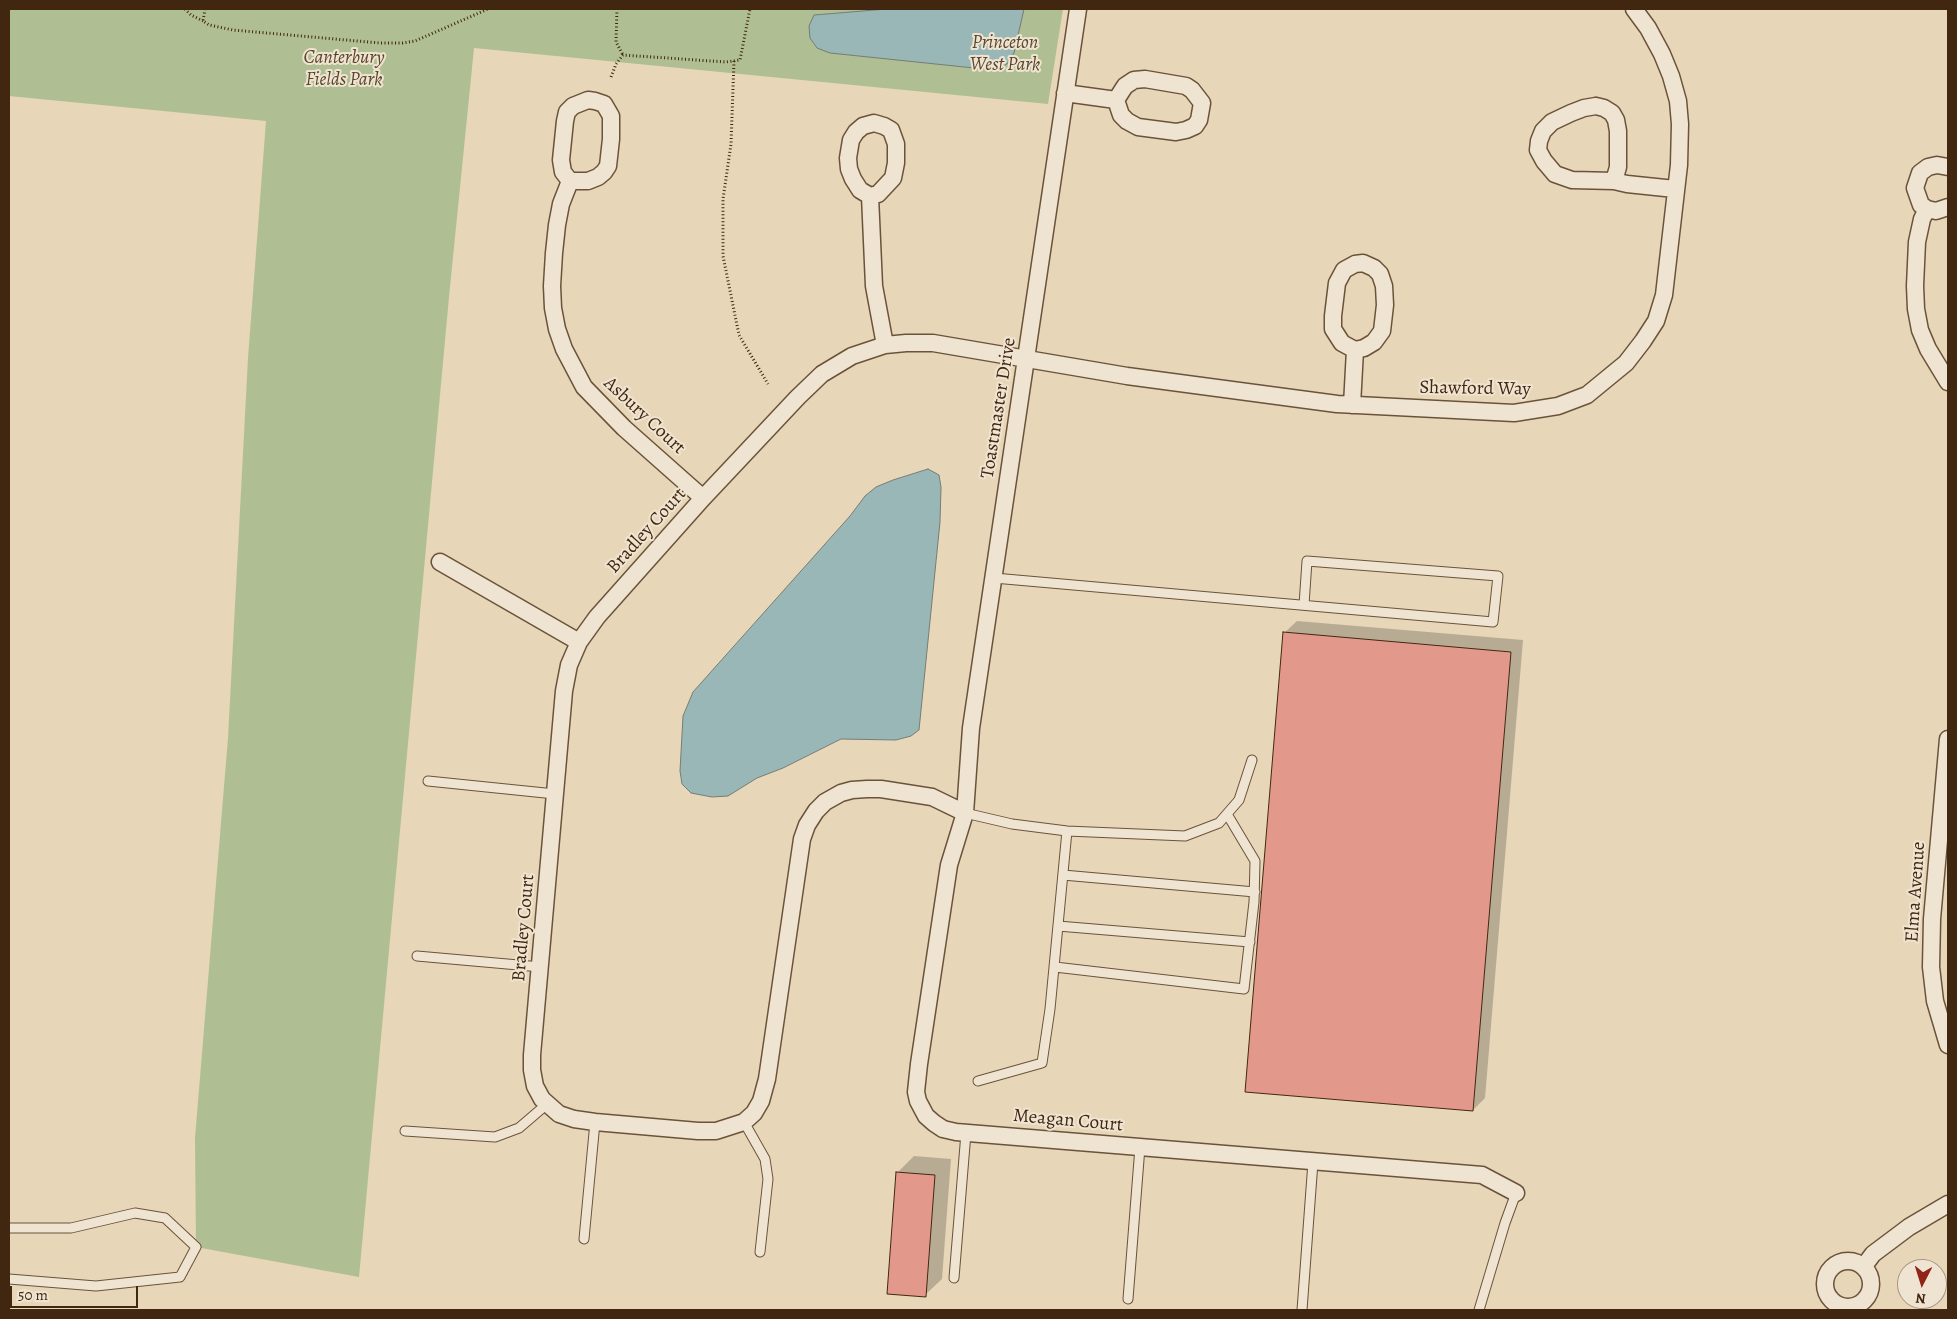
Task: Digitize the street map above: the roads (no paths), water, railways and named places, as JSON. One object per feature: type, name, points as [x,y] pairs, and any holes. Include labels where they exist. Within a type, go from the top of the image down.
[{"type":"street","name":"Toastmaster Drive","points":[[965,813],[971,728],[1078,9]]},
{"type":"street","name":"Shawford Way","points":[[1026,359],[1222,389],[1352,405],[1514,413],[1558,406],[1587,395],[1626,362],[1643,341],[1656,321],[1664,295],[1680,144],[1678,101],[1662,54],[1648,28],[1634,9]]},
{"type":"street","points":[[1145,79],[1168,82],[1186,86],[1192,90],[1202,103],[1202,112],[1200,120],[1194,126],[1186,130],[1167,132],[1138,127],[1127,121],[1121,115],[1116,100],[1125,86],[1134,80],[1145,79]]},
{"type":"street","points":[[1066,93],[1116,100]]},
{"type":"street","points":[[588,100],[604,104],[612,116],[608,166],[598,177],[588,181],[570,180],[563,172],[561,160],[567,112],[572,106],[588,100]]},
{"type":"street","points":[[1614,180],[1618,167],[1618,131],[1616,120],[1612,113],[1596,106],[1584,108],[1552,122],[1543,131],[1538,141],[1538,150],[1555,174],[1572,180],[1614,180],[1627,184],[1675,189]]},
{"type":"street","points":[[1948,167],[1937,165],[1928,167],[1920,172],[1915,188],[1921,205],[1927,209],[1936,211],[1948,207]]},
{"type":"street","name":"Asbury Court","points":[[570,180],[565,191],[557,225],[552,286],[553,308],[564,349],[584,387],[597,402],[703,498]]},
{"type":"street","points":[[870,196],[874,286],[886,345]]},
{"type":"street","points":[[1927,209],[1922,219],[1917,242],[1915,265],[1916,309],[1920,330],[1948,382]]},
{"type":"street","points":[[1363,263],[1374,268],[1380,274],[1384,286],[1385,305],[1382,332],[1374,342],[1364,348],[1355,350],[1342,343],[1333,330],[1333,316],[1337,282],[1344,270],[1355,264],[1363,263]]},
{"type":"street","name":"Bradley Court","points":[[744,1122],[716,1131],[698,1131],[574,1119],[558,1114],[547,1104],[535,1086],[532,1070],[566,680],[579,642],[597,617],[703,498],[822,374],[852,356],[886,345],[906,343],[933,343],[1026,359]]},
{"type":"street","points":[[1352,405],[1355,350]]},
{"type":"street","points":[[440,562],[579,642]]},
{"type":"street","name":"Elma Avenue","points":[[1948,739],[1932,919],[1931,967],[1935,1001],[1948,1045]]},
{"type":"street","points":[[744,1122],[754,1113],[761,1101],[767,1079],[802,839],[807,825],[816,811],[825,802],[841,793],[867,789],[890,790],[932,797],[965,813]]},
{"type":"street","name":"Meagan Court","points":[[965,813],[949,865],[916,1092],[922,1109],[934,1123],[943,1129],[966,1133],[1482,1175],[1516,1193]]},
{"type":"street","points":[[1864,1266],[1873,1254],[1909,1226],[1948,1204]]},
{"type":"lane","points":[[994,578],[1493,622],[1498,576],[1307,561],[1304,605]]},
{"type":"lane","points":[[965,813],[1012,824],[1067,831],[1185,836],[1219,823],[1227,814],[1239,800],[1252,760]]},
{"type":"lane","points":[[428,781],[555,794]]},
{"type":"lane","points":[[1054,967],[1244,989],[1255,892],[1255,861],[1227,814]]},
{"type":"lane","points":[[978,1080],[1042,1062],[1050,1010],[1067,831]]},
{"type":"lane","points":[[1063,876],[1255,892]]},
{"type":"lane","points":[[1058,926],[1250,942]]},
{"type":"lane","points":[[417,956],[541,967]]},
{"type":"lane","points":[[405,1131],[495,1137],[519,1128],[547,1104]]},
{"type":"lane","points":[[584,1239],[594,1122]]},
{"type":"lane","points":[[744,1122],[765,1159],[768,1179],[760,1252]]},
{"type":"lane","points":[[954,1278],[966,1133]]},
{"type":"lane","points":[[1128,1299],[1140,1147]]},
{"type":"lane","points":[[1302,1310],[1313,1162]]},
{"type":"lane","points":[[1480,1310],[1505,1223],[1516,1193]]},
{"type":"lane","points":[[9,1228],[71,1228],[135,1213],[166,1218],[196,1247],[180,1277],[96,1286],[9,1278]]},
{"type":"water","points":[[887,9],[1024,9],[1014,53],[1009,62],[1004,66],[994,68],[974,68],[830,53],[817,48],[810,38],[809,26],[814,15]]},
{"type":"water","points":[[928,469],[939,475],[941,487],[940,522],[919,730],[911,736],[896,740],[841,739],[783,768],[757,778],[728,796],[712,797],[691,793],[682,784],[680,771],[683,716],[693,692],[850,516],[865,496],[876,487]]},
{"type":"park label","name":"Princeton West Park","points":[[1005,54]]},
{"type":"park label","name":"Canterbury Fields Park","points":[[344,69]]}]
